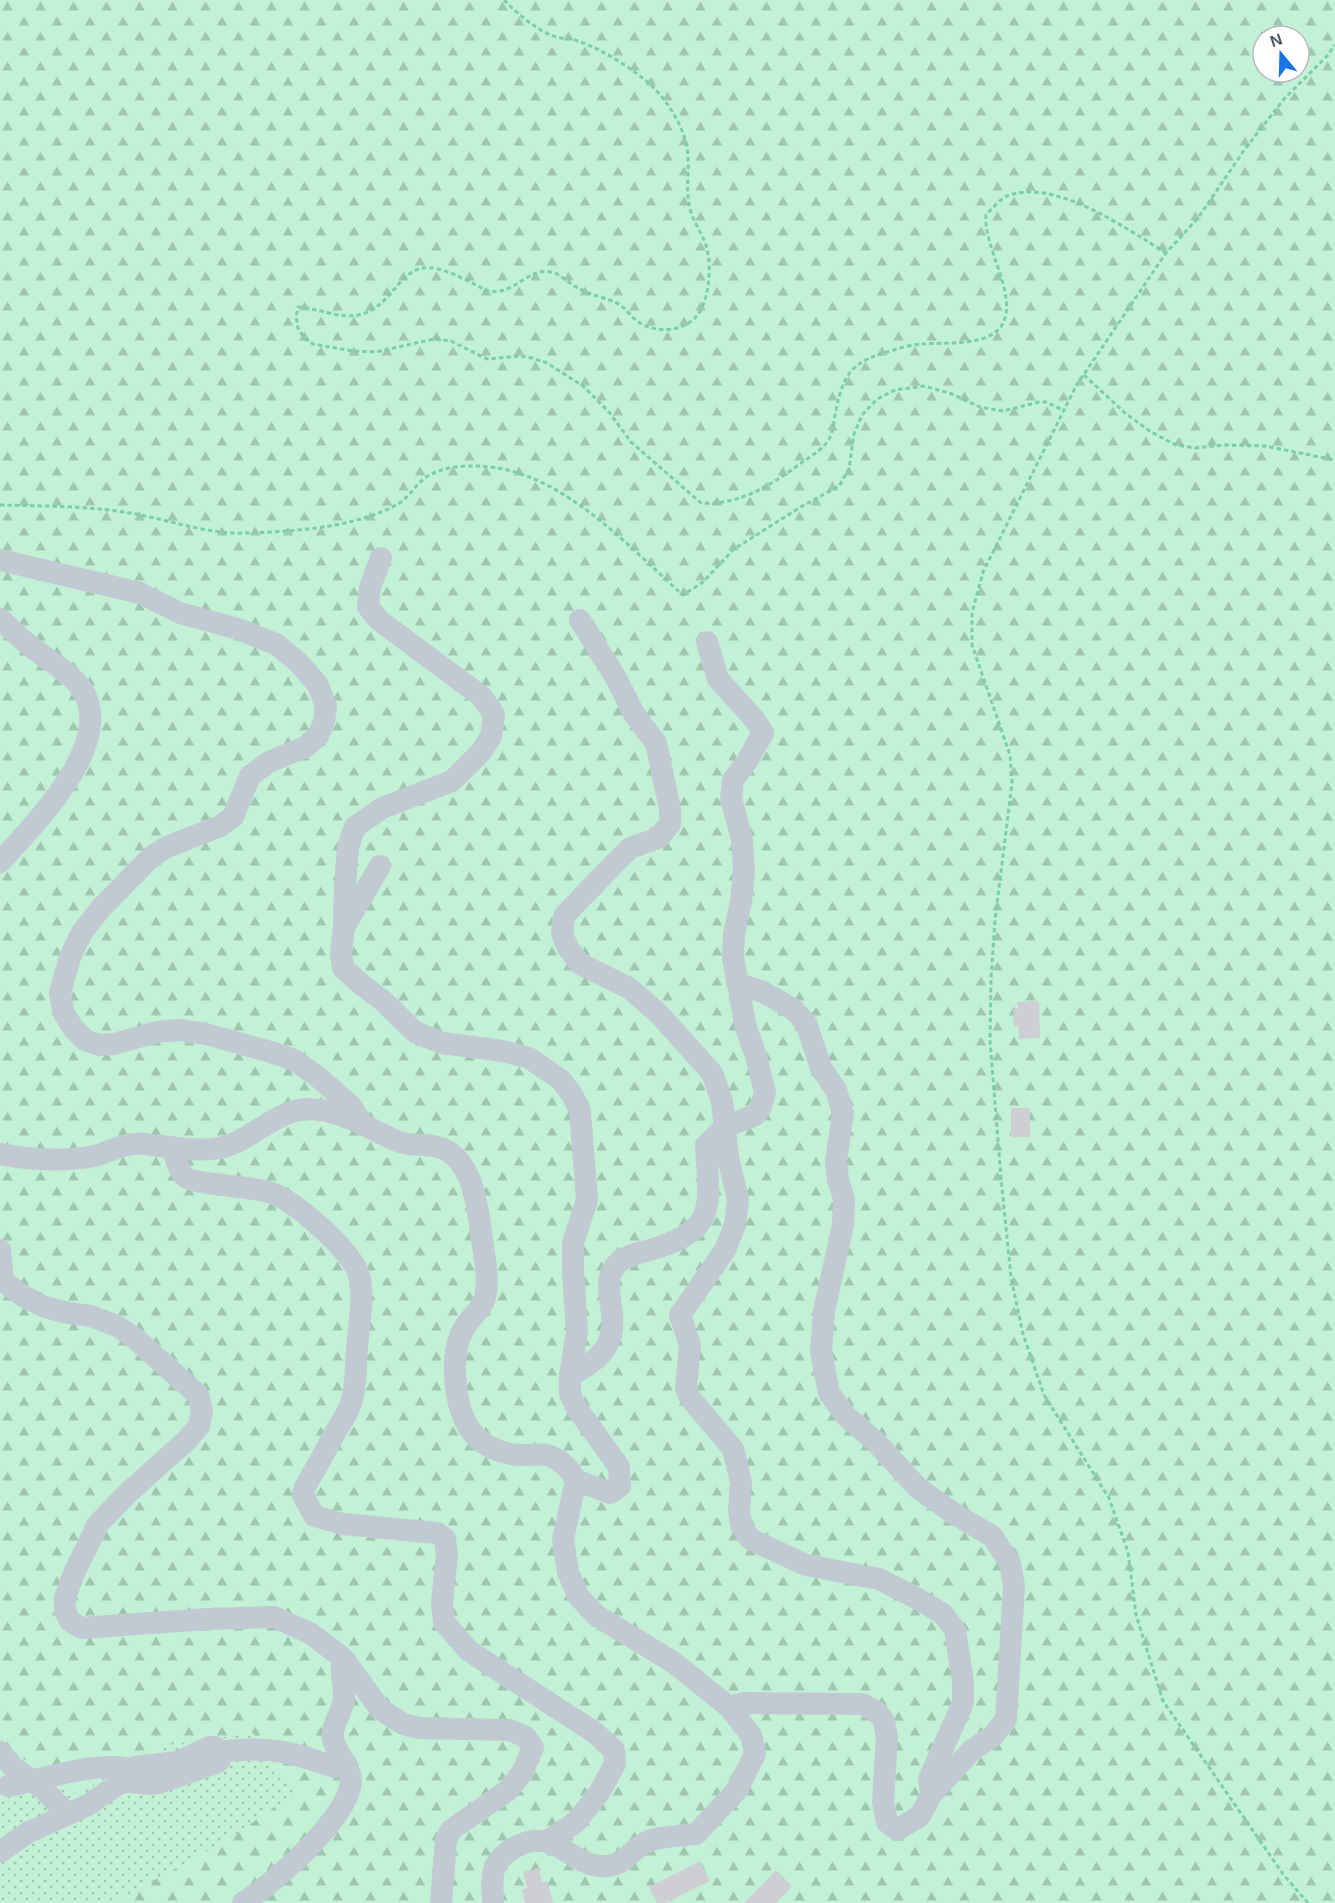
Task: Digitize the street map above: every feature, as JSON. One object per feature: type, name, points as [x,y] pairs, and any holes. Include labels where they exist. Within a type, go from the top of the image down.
[{"type":"street","points":[[0,1154],[33,1160],[65,1160],[95,1156],[134,1143],[218,1148],[236,1143],[288,1113],[304,1109],[339,1114],[402,1143],[442,1148],[457,1158],[470,1180],[476,1200],[488,1279],[484,1301],[463,1329],[456,1348],[455,1384],[460,1410],[470,1430],[487,1445],[499,1451],[514,1455],[548,1455],[567,1465],[576,1480],[610,1492],[620,1486],[619,1467],[576,1407],[570,1394],[570,1375],[577,1332],[573,1243],[587,1200],[580,1112],[573,1096],[561,1080],[529,1058],[503,1051],[442,1043],[415,1032],[382,1000],[343,968],[341,953],[348,847],[355,827],[381,808],[452,781],[481,752],[491,736],[494,714],[481,696],[387,626],[368,607],[370,587],[381,558]]},
{"type":"street","points":[[0,560],[140,592],[180,613],[238,629],[276,644],[299,663],[318,685],[326,706],[324,722],[318,736],[304,747],[269,762],[250,777],[233,817],[220,826],[151,857],[102,907],[82,932],[70,957],[60,993],[63,1011],[73,1028],[86,1040],[99,1045],[114,1044],[157,1032],[179,1030],[206,1034],[271,1052],[294,1060],[317,1076],[351,1106],[363,1125]]},
{"type":"street","points":[[0,619],[82,690],[91,708],[91,728],[83,753],[68,780],[0,862]]},
{"type":"street","points":[[580,620],[616,678],[634,714],[656,742],[670,809],[670,824],[658,838],[630,848],[618,860],[564,916],[562,934],[568,948],[580,964],[629,988],[658,1013],[712,1073],[722,1101],[728,1157],[738,1200],[735,1225],[725,1250],[680,1315],[690,1345],[686,1388],[690,1398],[733,1449],[741,1482],[739,1510],[741,1525],[750,1539],[806,1565],[879,1579],[943,1614],[955,1630],[963,1682],[963,1703],[929,1779],[931,1795]]},
{"type":"street","points":[[570,1375],[583,1369],[600,1354],[611,1338],[614,1320],[610,1274],[617,1263],[631,1255],[669,1244],[696,1229],[705,1216],[709,1199],[706,1145],[725,1127],[755,1115],[765,1093],[746,1028],[733,958],[734,934],[741,902],[744,871],[742,840],[731,798],[733,780],[763,733],[755,720],[718,679],[707,642]]},
{"type":"street","points":[[344,927],[380,867]]},
{"type":"street","points":[[729,1707],[745,1703],[862,1704],[877,1712],[884,1721],[888,1738],[883,1802],[886,1822],[897,1830],[920,1816],[931,1795],[972,1750],[993,1736],[1006,1719],[1014,1586],[1010,1563],[992,1536],[953,1513],[918,1488],[876,1442],[846,1416],[829,1393],[821,1352],[824,1311],[843,1225],[844,1199],[838,1180],[836,1161],[843,1113],[836,1090],[821,1068],[806,1023],[793,1009],[763,992],[737,983]]},
{"type":"street","points":[[172,1147],[183,1176],[192,1182],[242,1186],[271,1193],[291,1202],[344,1252],[358,1273],[361,1295],[360,1319],[356,1383],[351,1406],[305,1487],[303,1495],[314,1516],[344,1524],[437,1533],[446,1539],[447,1556],[442,1602],[444,1622],[454,1635],[469,1652],[594,1732],[614,1750],[615,1764],[599,1793],[576,1822],[546,1842]]},
{"type":"street","points":[[0,1250],[3,1281],[23,1296],[45,1307],[91,1317],[117,1326],[137,1340],[198,1395],[202,1410],[199,1426],[187,1440],[129,1492],[98,1524],[74,1573],[65,1598],[65,1610],[70,1621],[82,1628],[207,1619],[274,1617],[310,1633],[343,1658],[380,1710],[403,1724],[419,1728],[510,1730],[526,1737],[532,1748],[522,1773],[507,1791],[451,1830],[446,1840],[441,1903]]},
{"type":"street","points":[[493,1903],[494,1870],[506,1853],[524,1843],[546,1842],[593,1866],[609,1866],[625,1861],[643,1844],[667,1837],[696,1834],[737,1790],[755,1754],[751,1735],[729,1707],[673,1662],[597,1616],[578,1596],[568,1572],[563,1539],[576,1480]]},
{"type":"street","points":[[243,1903],[263,1891],[331,1822],[348,1797],[351,1779],[333,1739],[334,1726],[344,1700],[340,1670],[343,1658]]},
{"type":"street","points":[[0,1852],[27,1833],[88,1805],[135,1767],[177,1762],[210,1747],[221,1752],[273,1749],[299,1754],[334,1767],[344,1763]]},
{"type":"street","points":[[0,1752],[12,1766],[42,1788],[68,1814]]},
{"type":"street","points":[[8,1786],[79,1770],[122,1766],[127,1775]]},
{"type":"path","points":[[504,0],[538,29],[556,37],[578,41],[636,74],[656,90],[674,115],[685,138],[689,156],[686,190],[691,213],[708,251],[707,297],[702,310],[687,325],[655,330],[638,322],[620,305],[582,290],[554,272],[543,270],[504,292],[495,293],[445,271],[419,267],[409,272],[382,304],[365,313],[346,316],[310,307],[298,307],[296,317],[298,328],[304,338],[314,344],[352,351],[376,352],[435,339],[451,341],[487,359],[520,356],[547,363],[583,386],[609,412],[631,442],[701,503],[715,504],[752,493],[789,473],[824,447],[831,436],[841,385],[856,364],[877,355],[920,344],[969,342],[992,334],[999,328],[1004,321],[1007,302],[985,227],[986,215],[1006,196],[1036,192],[1057,195],[1104,215],[1166,253]]},
{"type":"path","points":[[1308,1903],[1283,1874],[1163,1701],[1136,1615],[1128,1552],[1110,1498],[1044,1395],[1023,1334],[1011,1277],[990,1041],[995,920],[1012,783],[1010,755],[972,645],[972,613],[983,572],[1063,410],[1084,374],[1166,253],[1198,218],[1245,149],[1284,99],[1335,45]]},
{"type":"path","points":[[1084,374],[1125,413],[1151,432],[1176,445],[1265,446],[1335,460]]},
{"type":"path","points":[[0,505],[51,506],[134,514],[207,530],[235,532],[294,530],[336,525],[376,514],[400,503],[427,476],[453,466],[486,466],[520,474],[563,492],[683,595],[704,582],[734,549],[839,486],[849,469],[854,434],[862,416],[877,399],[895,390],[925,386],[952,394],[980,407],[1003,411],[1039,402],[1046,402],[1063,410]]},
{"type":"green space","points":[[0,0],[1335,0],[1335,1903],[113,1903],[227,1840],[295,1793],[253,1733],[167,1745],[73,1796],[0,1741]]},
{"type":"green space","points":[[0,1486],[404,1781],[340,1903],[0,1903]]},
{"type":"building","points":[[1039,1001],[1040,1038],[1019,1039],[1018,1026],[1014,1026],[1013,1009],[1018,1009],[1017,1002]]},
{"type":"building","points":[[1011,1108],[1030,1108],[1030,1137],[1011,1137]]},
{"type":"building","points":[[700,1861],[710,1881],[665,1903],[657,1903],[649,1887]]},
{"type":"building","points":[[539,1868],[542,1882],[547,1881],[553,1903],[525,1903],[522,1890],[527,1888],[523,1872]]},
{"type":"building","points":[[776,1870],[792,1886],[776,1903],[744,1903]]}]
